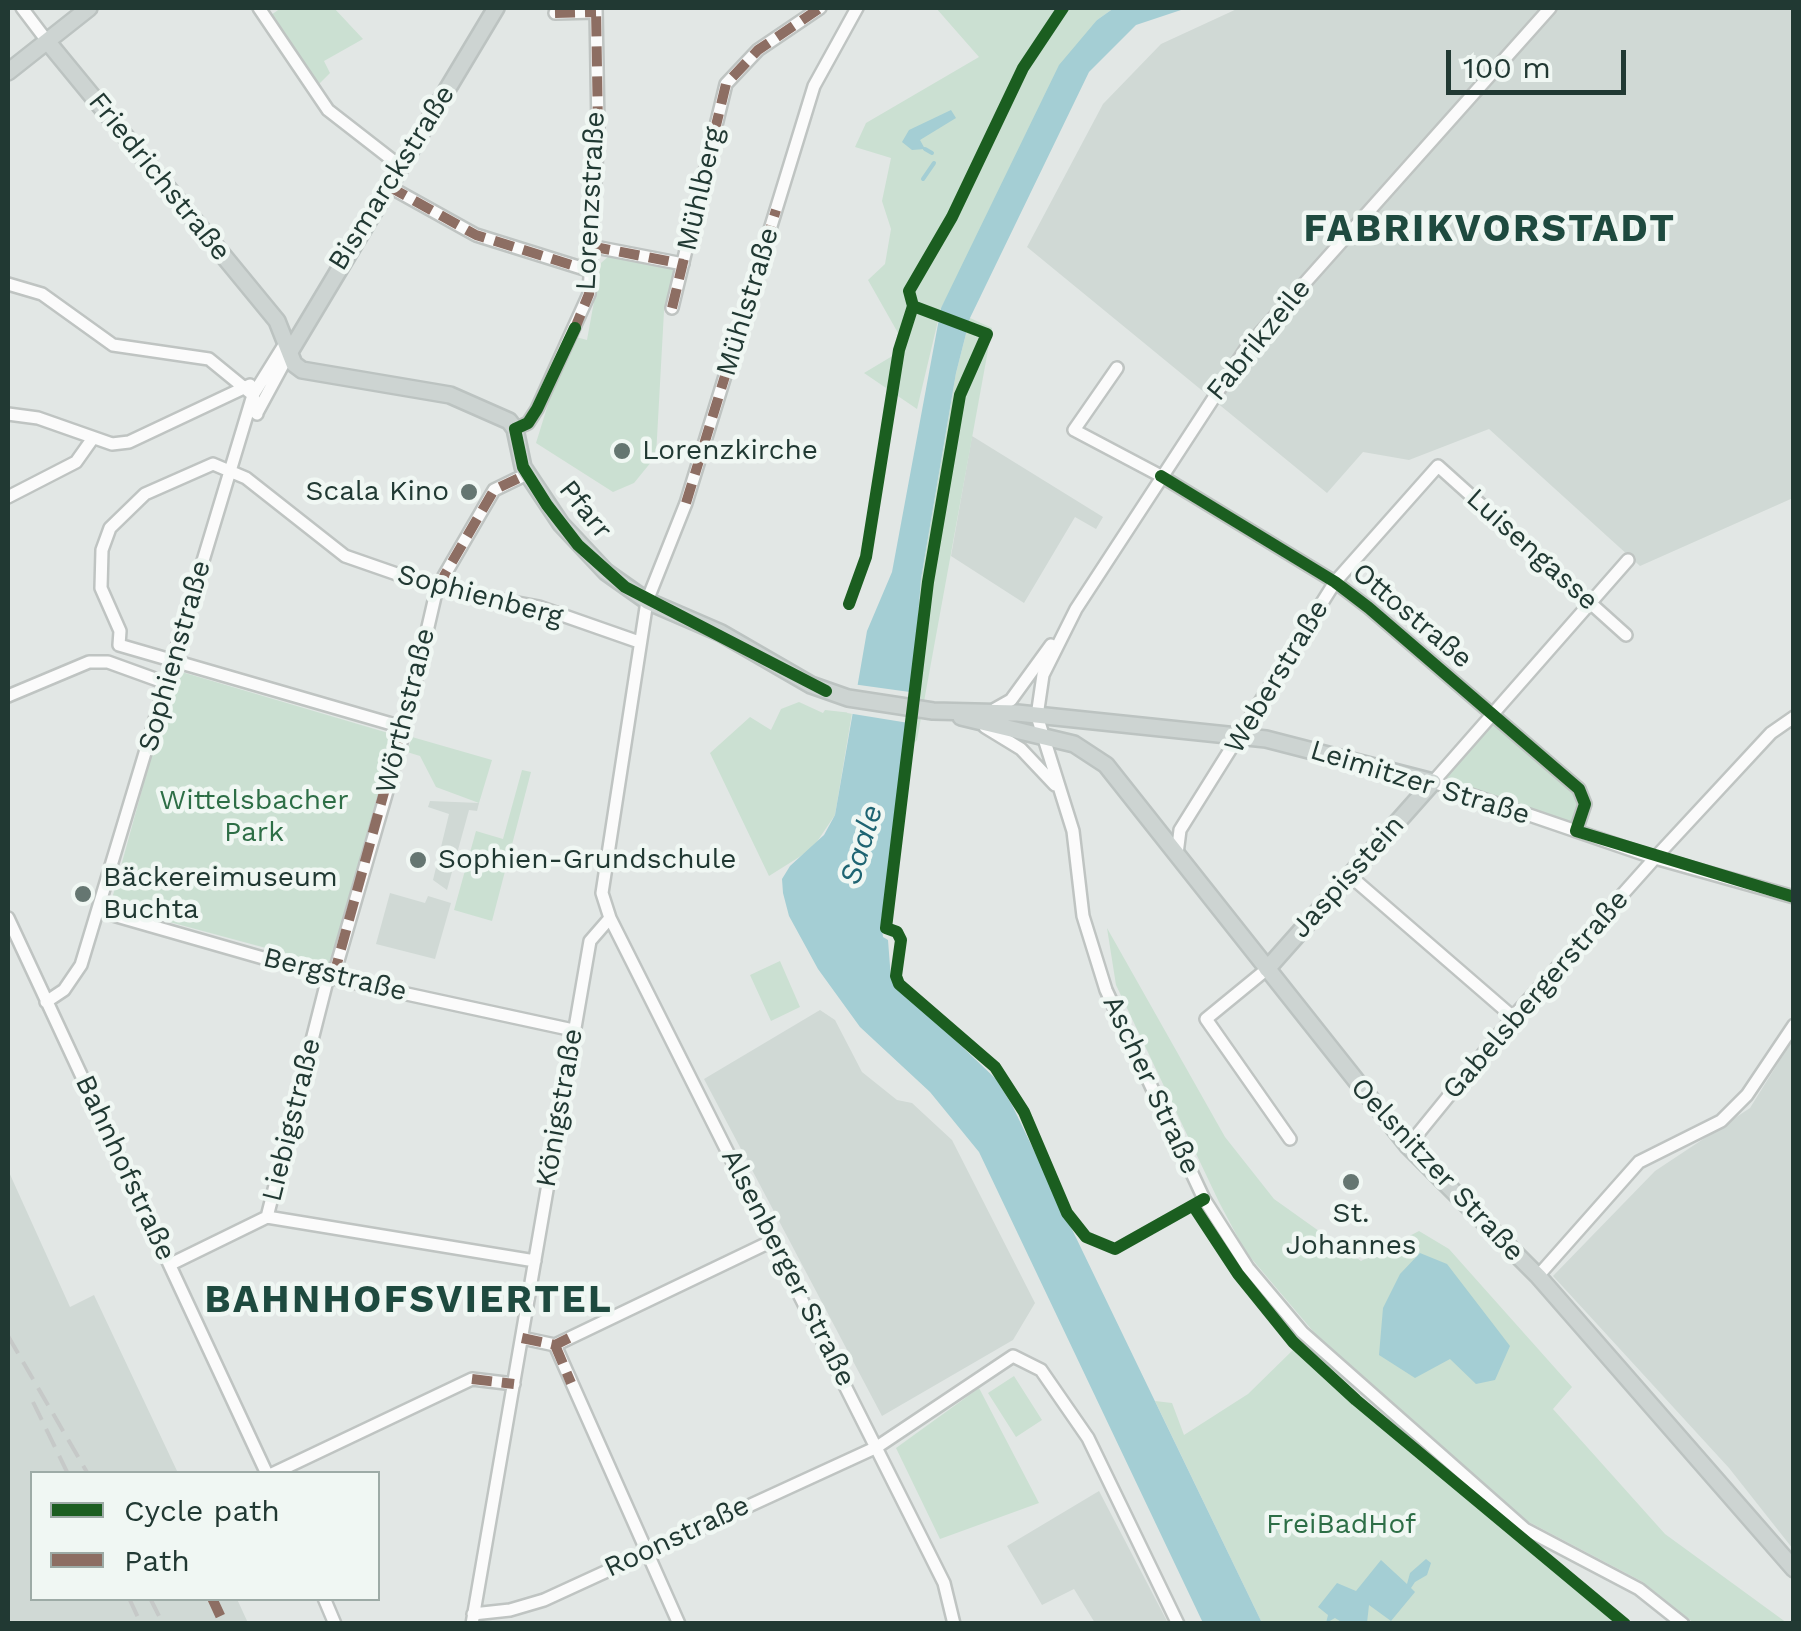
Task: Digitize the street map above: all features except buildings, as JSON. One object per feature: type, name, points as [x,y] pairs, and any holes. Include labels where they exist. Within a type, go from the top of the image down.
[{"type":"main road","points":[[8,72],[89,8]]},
{"type":"main road","name":"Bismarckstraße","points":[[312,307],[496,8]]},
{"type":"main road","name":"Friedrichstraße","points":[[47,41],[267,310],[288,346]]},
{"type":"main road","points":[[267,310],[290,322],[312,307]]},
{"type":"main road","name":"Sophienstraße","points":[[288,346],[312,307]]},
{"type":"main road","points":[[288,346],[292,360],[302,370],[450,395],[505,419],[516,429]]},
{"type":"main road","points":[[288,346],[306,360],[362,378]]},
{"type":"main road","name":"Pfarr","points":[[516,429],[527,474],[578,545],[606,572],[647,600],[721,634],[811,685],[848,698],[926,710]]},
{"type":"main road","name":"Leimitzer Straße","points":[[926,710],[986,711],[1242,736],[1295,745],[1433,782]]},
{"type":"main road","name":"Oelsnitzer Straße","points":[[926,710],[1082,748],[1106,765],[1408,1146],[1538,1276],[1794,1570]]},
{"type":"main road","name":"Jaspisstein","points":[[1267,969],[1433,782]]},
{"type":"street","name":"Friedrichstraße","points":[[22,8],[47,41]]},
{"type":"street","points":[[258,8],[328,110],[400,166]]},
{"type":"street","name":"Mühlberg","points":[[672,308],[726,84],[735,72],[820,8]]},
{"type":"street","name":"Mühlstraße","points":[[647,600],[686,504],[814,86],[857,8]]},
{"type":"street","name":"Fabrikzeile","points":[[1037,716],[1043,675],[1076,609],[1245,350],[1550,8]]},
{"type":"street","name":"Lorenzstraße","points":[[516,429],[528,423],[537,409],[589,294],[598,129],[596,10],[555,13]]},
{"type":"street","points":[[388,186],[476,235],[534,257],[591,271]]},
{"type":"street","points":[[590,246],[684,264]]},
{"type":"street","points":[[8,284],[42,294],[113,345],[209,359],[250,391],[257,414]]},
{"type":"street","name":"Sophienstraße","points":[[46,1002],[72,982],[99,911],[250,391],[288,346]]},
{"type":"street","name":"Sophienstraße","points":[[230,469],[288,346]]},
{"type":"street","name":"Ottostraße","points":[[1117,368],[1074,430],[1160,476],[1334,582],[1582,794],[1584,810],[1576,831]]},
{"type":"street","points":[[274,381],[288,370],[302,370]]},
{"type":"street","points":[[8,414],[38,418],[93,438],[130,442],[250,391]]},
{"type":"street","points":[[8,496],[76,462],[93,438]]},
{"type":"street","points":[[108,662],[119,645],[120,631],[100,588],[99,569],[110,528],[145,494],[202,466],[214,464],[230,469]]},
{"type":"street","name":"Weberstraße","points":[[1177,854],[1180,830],[1242,736],[1334,582],[1438,466]]},
{"type":"street","name":"Luisengasse","points":[[1438,466],[1626,634]]},
{"type":"street","name":"Sophienberg","points":[[230,469],[327,546],[437,588],[539,607],[639,642]]},
{"type":"street","name":"Wörthstraße","points":[[331,977],[437,588],[494,490],[527,474]]},
{"type":"street","name":"Jaspisstein","points":[[1433,782],[1628,560]]},
{"type":"street","points":[[610,918],[602,892],[647,600]]},
{"type":"street","points":[[986,711],[1012,700],[1076,609]]},
{"type":"street","points":[[119,645],[402,727]]},
{"type":"street","points":[[8,696],[61,670],[108,662],[166,684]]},
{"type":"street","name":"Ascher Straße","points":[[1037,716],[1066,806],[1083,916],[1106,990],[1204,1200],[1248,1268],[1302,1333],[1525,1529],[1639,1589],[1682,1624]]},
{"type":"street","name":"Gabelsbergerstraße","points":[[1408,1146],[1513,1018],[1654,858],[1772,733],[1794,717]]},
{"type":"street","name":"Ascher Straße","points":[[968,720],[1034,760],[1052,780],[1066,806]]},
{"type":"street","name":"Leimitzer Straße","points":[[1433,782],[1654,858],[1794,898]]},
{"type":"street","points":[[1349,875],[1513,1018]]},
{"type":"street","name":"Bergstraße","points":[[99,911],[331,977],[573,1030]]},
{"type":"street","name":"Bahnhofstraße","points":[[8,918],[269,1471]]},
{"type":"street","name":"Königstraße","points":[[472,1619],[590,941],[610,918]]},
{"type":"street","name":"Alsenberger Straße","points":[[610,918],[944,1583],[954,1624]]},
{"type":"street","points":[[1267,969],[1206,1019],[1290,1139]]},
{"type":"street","name":"Liebigstraße","points":[[171,1264],[267,1217],[331,977]]},
{"type":"street","points":[[1538,1276],[1639,1162],[1721,1121],[1759,1079],[1794,1024]]},
{"type":"street","points":[[267,1217],[534,1261]]},
{"type":"street","points":[[522,1338],[555,1344],[774,1240]]},
{"type":"street","points":[[555,1344],[679,1624]]},
{"type":"street","name":"Roonstraße","points":[[472,1619],[544,1600],[877,1447],[1013,1356],[1032,1362],[1055,1387],[1088,1438],[1178,1624]]},
{"type":"street","points":[[276,1471],[472,1379],[514,1384]]},
{"type":"shaded area","points":[[1239,8],[1793,8],[1793,498],[1640,566],[1489,429],[1409,460],[1363,452],[1327,493],[1027,247],[1103,104],[1161,44]]},
{"type":"shaded area","points":[[972,436],[1103,517],[1096,529],[1075,517],[1024,603],[951,556]]},
{"type":"shaded area","points":[[430,801],[479,803],[477,811],[469,810],[447,890],[433,880],[449,814],[428,807]]},
{"type":"shaded area","points":[[390,893],[425,903],[428,896],[451,903],[435,959],[376,944]]},
{"type":"shaded area","points":[[820,1010],[835,1020],[862,1072],[897,1100],[912,1103],[952,1140],[1035,1303],[1013,1340],[882,1416],[704,1079]]},
{"type":"shaded area","points":[[1793,1039],[1793,1549],[1729,1468],[1553,1276],[1655,1171],[1750,1108]]},
{"type":"shaded area","points":[[8,1170],[70,1307],[94,1295],[177,1471],[30,1471],[30,1601],[238,1601],[248,1623],[8,1623]]},
{"type":"shaded area","points":[[1099,1491],[1168,1623],[1095,1623],[1074,1589],[1042,1605],[1007,1546]]},
{"type":"green space","points":[[281,8],[334,8],[363,39],[324,61],[330,73],[318,85],[271,15]]},
{"type":"green space","points":[[936,8],[1114,8],[1097,20],[941,308],[917,409],[864,373],[894,355],[898,333],[868,280],[885,264],[891,229],[882,201],[891,158],[855,147],[866,123],[979,57]]},
{"type":"green space","points":[[610,255],[674,270],[664,311],[656,456],[634,483],[613,492],[536,443],[554,385],[576,337],[587,340],[601,263]]},
{"type":"green space","points":[[970,318],[992,328],[917,740],[908,749],[921,579],[956,373]]},
{"type":"green space","name":"Wittelsbacher Park","points":[[175,670],[395,735],[329,965],[110,906]]},
{"type":"green space","points":[[799,702],[823,713],[852,713],[835,815],[812,849],[769,876],[710,753],[750,717],[771,730],[781,709]]},
{"type":"green space","points":[[1493,719],[1573,785],[1581,801],[1576,829],[1435,783]]},
{"type":"green space","points":[[412,737],[492,760],[479,803],[436,787],[420,756],[407,752]]},
{"type":"green space","points":[[522,770],[531,772],[492,921],[454,910],[476,831],[503,839]]},
{"type":"green space","points":[[1107,928],[1225,1137],[1274,1199],[1361,1261],[1419,1231],[1449,1249],[1572,1387],[1553,1409],[1665,1534],[1787,1623],[1694,1623],[1641,1581],[1527,1521],[1323,1343],[1245,1251],[1219,1202],[1116,985]]},
{"type":"green space","points":[[780,961],[800,1007],[771,1021],[750,975]]},
{"type":"green space","name":"FreiBadHof","points":[[1296,1347],[1309,1365],[1617,1623],[1262,1623],[1155,1401],[1172,1403],[1184,1435],[1248,1394]]},
{"type":"green space","points":[[1014,1376],[1042,1420],[1016,1437],[988,1393]]},
{"type":"green space","points":[[979,1388],[1039,1503],[940,1539],[896,1448]]},
{"type":"water","name":"Saale","points":[[1114,8],[1187,8],[1136,25],[1089,72],[970,318],[956,373],[921,579],[908,749],[881,921],[883,937],[888,940],[891,979],[996,1079],[1012,1105],[1262,1623],[1203,1623],[979,1152],[930,1092],[860,1027],[818,969],[789,916],[783,893],[782,879],[790,866],[824,835],[835,815],[867,631],[892,572],[941,308],[1059,65],[1097,20]]},
{"type":"water","points":[[951,110],[956,118],[920,140],[925,149],[912,150],[902,142],[909,130]]},
{"type":"water","points":[[1420,1253],[1447,1264],[1510,1346],[1495,1380],[1476,1384],[1450,1359],[1415,1378],[1379,1355],[1383,1308],[1400,1274]]},
{"type":"water","points":[[1426,1559],[1431,1563],[1427,1575],[1415,1582],[1411,1588],[1415,1592],[1391,1621],[1369,1605],[1367,1623],[1343,1623],[1335,1618],[1326,1623],[1328,1615],[1318,1607],[1337,1583],[1356,1591],[1381,1560],[1407,1584],[1410,1573]]},
{"type":"pier","points":[[852,684],[917,693],[915,724],[847,713]]},
{"type":"waterway","points":[[925,149],[932,153]]},
{"type":"waterway","points":[[923,179],[934,163]]},
{"type":"railway","points":[[8,1336],[86,1471]]},
{"type":"railway","points":[[33,1402],[67,1471]]},
{"type":"railway","points":[[130,1601],[141,1624]]},
{"type":"railway","points":[[152,1601],[163,1624]]},
{"type":"marked path","points":[[573,333],[589,294],[591,271],[598,129],[596,8]]},
{"type":"marked path","points":[[672,308],[726,84],[758,50],[820,8]]},
{"type":"marked path","points":[[555,13],[596,12]]},
{"type":"marked path","points":[[388,186],[476,235],[591,271]]},
{"type":"marked path","points":[[686,503],[776,210]]},
{"type":"marked path","points":[[590,246],[683,264]]},
{"type":"marked path","points":[[437,588],[494,490],[527,474]]},
{"type":"marked path","points":[[333,978],[402,727]]},
{"type":"marked path","points":[[522,1338],[555,1345],[569,1338]]},
{"type":"marked path","points":[[555,1345],[571,1383]]},
{"type":"marked path","points":[[472,1379],[514,1384]]},
{"type":"marked path","points":[[213,1601],[224,1624]]},
{"type":"cycle path","points":[[849,604],[866,557],[899,350],[913,306],[909,291],[952,217],[1023,68],[1063,8]]},
{"type":"cycle path","points":[[913,306],[987,334],[960,395],[928,582],[886,928],[897,932],[901,940],[896,976],[899,984],[995,1067],[1024,1112],[1067,1213],[1086,1237],[1115,1249],[1204,1199]]},
{"type":"cycle path","points":[[575,328],[537,409],[528,423],[515,429],[523,467],[547,505],[578,545],[625,587],[826,691]]},
{"type":"cycle path","points":[[1161,476],[1335,582],[1369,608],[1579,789],[1585,804],[1576,831],[1794,897]]},
{"type":"cycle path","points":[[1194,1207],[1238,1274],[1293,1342],[1356,1400],[1625,1624]]},
{"type":"place","name":"Lorenzkirche","points":[[622,451]]},
{"type":"place","name":"Scala Kino","points":[[469,492]]},
{"type":"place","name":"Sophien-Grundschule","points":[[418,860]]},
{"type":"place","name":"Bäckereimuseum Buchta","points":[[83,894]]},
{"type":"place","name":"St. Johannes","points":[[1351,1182]]},
{"type":"district","name":"FABRIKVORSTADT","points":[[1490,230]]},
{"type":"district","name":"BAHNHOFSVIERTEL","points":[[409,1301]]}]
